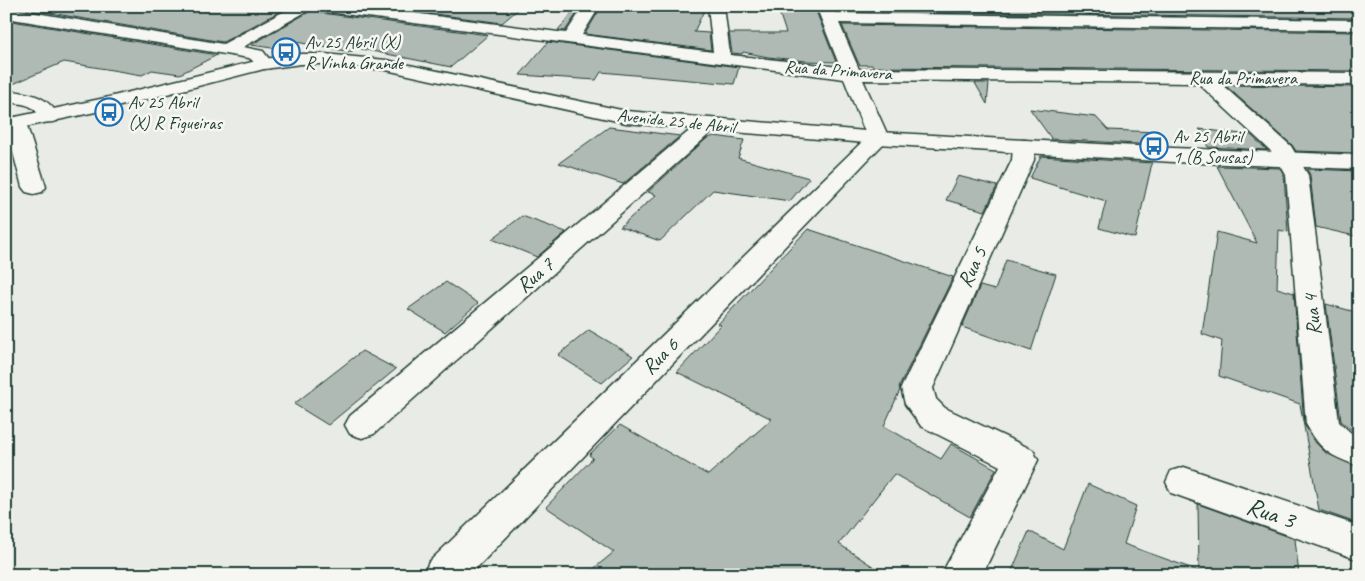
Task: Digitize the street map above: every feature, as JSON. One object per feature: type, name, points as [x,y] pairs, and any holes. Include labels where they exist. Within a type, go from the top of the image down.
[{"type":"street","points":[[226,48],[306,6]]},
{"type":"street","name":"Rua da Primavera","points":[[321,6],[722,60],[851,74],[1359,79]]},
{"type":"street","points":[[571,39],[592,6]]},
{"type":"street","points":[[716,6],[722,60]]},
{"type":"street","points":[[878,138],[827,12],[1359,25]]},
{"type":"street","points":[[6,13],[226,48],[257,55],[264,64]]},
{"type":"street","name":"Avenida 25 de Abril","points":[[11,124],[50,117],[264,64],[324,59],[386,65],[626,118],[878,138],[1359,162]]},
{"type":"street","points":[[1203,78],[1290,160]]},
{"type":"street","points":[[6,96],[36,102],[44,106],[50,117]]},
{"type":"street","points":[[11,124],[34,187]]},
{"type":"street","name":"Rua 7","points":[[362,425],[708,125]]},
{"type":"street","name":"Rua 6","points":[[443,575],[878,138]]},
{"type":"street","name":"Rua 5","points":[[961,575],[1021,460],[933,417],[921,404],[917,388],[1022,160],[1024,146]]},
{"type":"street","name":"Rua 4","points":[[1290,160],[1297,175],[1323,424],[1330,437],[1348,449],[1359,452]]},
{"type":"street","name":"Rua 3","points":[[1184,482],[1359,543]]},
{"type":"building","points":[[34,6],[290,6],[223,42],[26,9]]},
{"type":"building","points":[[375,6],[522,6],[502,23]]},
{"type":"building","points":[[578,6],[582,6],[565,31],[558,30]]},
{"type":"building","points":[[602,6],[706,6],[694,32],[709,33],[711,50],[585,34]]},
{"type":"building","points":[[777,6],[814,6],[836,62],[768,57],[743,52],[742,54],[732,53],[729,33],[786,33]]},
{"type":"building","points":[[834,6],[1359,6],[1359,18],[836,11]]},
{"type":"building","points":[[314,9],[321,13],[488,35],[451,67],[357,48],[351,52],[285,40],[272,48],[251,45]]},
{"type":"building","points":[[6,20],[217,55],[180,74],[152,70],[142,75],[64,62],[6,87]]},
{"type":"building","points":[[842,25],[1359,32],[1359,71],[873,67],[872,65],[860,65]]},
{"type":"building","points":[[548,42],[739,67],[734,84],[601,72],[596,80],[520,75]]},
{"type":"building","points":[[975,83],[989,83],[987,104]]},
{"type":"building","points":[[1225,85],[1359,87],[1359,153],[1296,151],[1292,145]]},
{"type":"building","points":[[1030,109],[1096,117],[1108,130],[1158,132],[1155,145],[1050,139]]},
{"type":"building","points":[[609,127],[680,136],[623,184],[559,163]]},
{"type":"building","points":[[1199,129],[1251,135],[1267,150],[1208,147],[1201,134],[1205,134]]},
{"type":"building","points":[[714,136],[744,140],[738,158],[809,178],[790,201],[713,190],[660,241],[620,227],[656,195],[648,192],[706,139]]},
{"type":"building","points":[[1041,156],[1152,163],[1135,238],[1099,228],[1106,201],[1030,178]]},
{"type":"building","points":[[1217,166],[1280,168],[1284,176],[1288,232],[1279,230],[1277,288],[1294,293],[1304,424],[1315,442],[1326,453],[1359,468],[1359,524],[1319,510],[1300,404],[1219,376],[1222,341],[1202,334],[1217,232],[1257,243]]},
{"type":"building","points":[[1307,169],[1359,171],[1359,237],[1316,227],[1310,175]]},
{"type":"building","points":[[958,176],[997,186],[985,211],[946,200]]},
{"type":"building","points":[[522,216],[566,232],[537,257],[492,239]]},
{"type":"building","points":[[808,229],[953,277],[899,387],[900,390],[884,426],[941,459],[951,444],[996,469],[970,517],[894,474],[839,544],[886,575],[586,575],[614,552],[546,507],[593,458],[589,455],[620,425],[708,475],[772,419],[677,372],[721,325],[718,324]]},
{"type":"building","points":[[1006,260],[1056,274],[1031,351],[962,327],[980,286],[995,290]]},
{"type":"building","points":[[446,282],[478,303],[445,332],[408,309]]},
{"type":"building","points":[[1326,304],[1359,313],[1359,436],[1341,421]]},
{"type":"building","points":[[589,330],[633,356],[602,383],[558,355]]},
{"type":"building","points":[[362,351],[396,369],[328,425],[294,404]]},
{"type":"building","points":[[1088,484],[1136,506],[1124,544],[1199,571],[1198,504],[1295,539],[1299,575],[1010,575],[1029,531],[1063,549]]},
{"type":"place","name":"Av 25 Abril (X) R Vinha Grande","points":[[286,52]]},
{"type":"place","name":"Av 25 Abril (X) R Figueiras","points":[[109,112]]},
{"type":"place","name":"Av 25 Abril 1 (B Sousas)","points":[[1154,146]]}]
